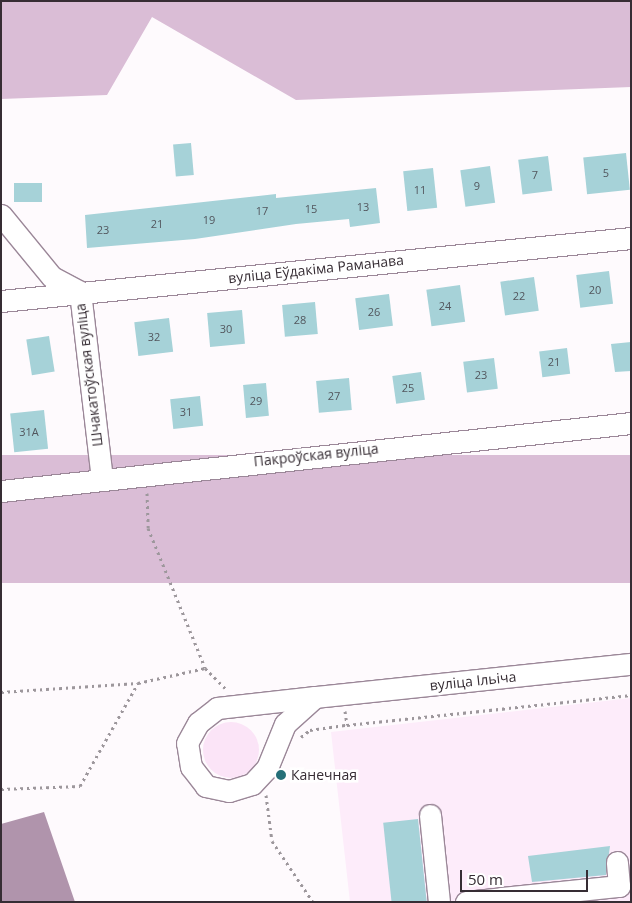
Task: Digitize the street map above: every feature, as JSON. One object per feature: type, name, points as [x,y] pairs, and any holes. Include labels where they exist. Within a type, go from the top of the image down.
[{"type":"street","name":"Шчакатоўская вуліца","points":[[1,215],[52,277],[80,292],[102,480]]},
{"type":"street","name":"вуліца Еўдакіма Раманава","points":[[1,301],[631,238]]},
{"type":"street","name":"Пакроўская вуліца","points":[[1,491],[631,423]]},
{"type":"street","name":"вуліца Ільіча","points":[[315,696],[285,724],[267,768],[252,784],[229,792],[206,786],[191,766],[187,744],[198,723],[217,708],[315,696],[631,664]]},
{"type":"street","points":[[430,815],[439,902]]},
{"type":"street","points":[[466,902],[502,900],[619,886],[617,862]]},
{"type":"path","points":[[146,475],[148,528],[205,668],[238,706]]},
{"type":"path","points":[[1,692],[138,683],[205,668]]},
{"type":"path","points":[[1,789],[80,786],[138,683]]},
{"type":"path","points":[[298,740],[310,730],[346,725],[631,695]]},
{"type":"path","points":[[344,707],[346,725]]},
{"type":"path","points":[[265,794],[272,842],[313,902]]},
{"type":"shaded area","points":[[1,1],[631,1],[631,87],[296,100],[152,17],[107,95],[1,99]]},
{"type":"shaded area","points":[[1,455],[631,455],[631,583],[1,583]]},
{"type":"shaded area","points":[[631,698],[631,902],[350,902],[331,732]]},
{"type":"shaded area","points":[[226,722],[236,722],[251,730],[257,739],[259,750],[257,761],[251,770],[236,778],[226,778],[215,773],[208,766],[203,755],[203,745],[208,734],[215,727]]},
{"type":"shaded area","points":[[44,812],[75,902],[1,902],[1,824]]},
{"type":"building","points":[[191,143],[194,175],[176,176],[173,145]]},
{"type":"building","points":[[626,153],[630,190],[587,194],[583,157]]},
{"type":"building","points":[[548,156],[552,191],[522,194],[518,160]]},
{"type":"building","points":[[490,166],[495,203],[465,207],[460,170]]},
{"type":"building","points":[[433,168],[437,208],[407,211],[403,171]]},
{"type":"building","points":[[14,183],[42,183],[42,202],[14,202]]},
{"type":"building","points":[[376,188],[380,223],[350,227],[349,219],[296,224],[195,239],[87,248],[85,215],[276,194],[276,198]]},
{"type":"building","points":[[609,271],[613,304],[580,308],[576,275]]},
{"type":"building","points":[[534,277],[539,311],[505,315],[500,282]]},
{"type":"building","points":[[460,285],[465,322],[431,326],[426,290]]},
{"type":"building","points":[[389,294],[393,326],[359,330],[355,298]]},
{"type":"building","points":[[315,302],[318,334],[285,337],[282,305]]},
{"type":"building","points":[[242,310],[245,344],[210,347],[207,313]]},
{"type":"building","points":[[169,318],[173,352],[138,356],[134,322]]},
{"type":"building","points":[[49,336],[55,372],[32,375],[26,340]]},
{"type":"building","points":[[631,342],[631,371],[615,372],[611,344]]},
{"type":"building","points":[[567,348],[570,374],[542,377],[539,351]]},
{"type":"building","points":[[494,358],[498,389],[467,393],[463,362]]},
{"type":"building","points":[[421,372],[425,400],[396,404],[392,376]]},
{"type":"building","points":[[349,378],[352,410],[319,413],[316,381]]},
{"type":"building","points":[[266,383],[269,416],[246,418],[243,385]]},
{"type":"building","points":[[200,396],[203,426],[173,429],[170,399]]},
{"type":"building","points":[[44,410],[48,449],[14,452],[10,414]]},
{"type":"building","points":[[418,819],[427,902],[392,902],[383,823]]},
{"type":"building","points":[[610,846],[606,875],[532,882],[528,856]]},
{"type":"place","name":"Канечная","points":[[281,775]]}]
